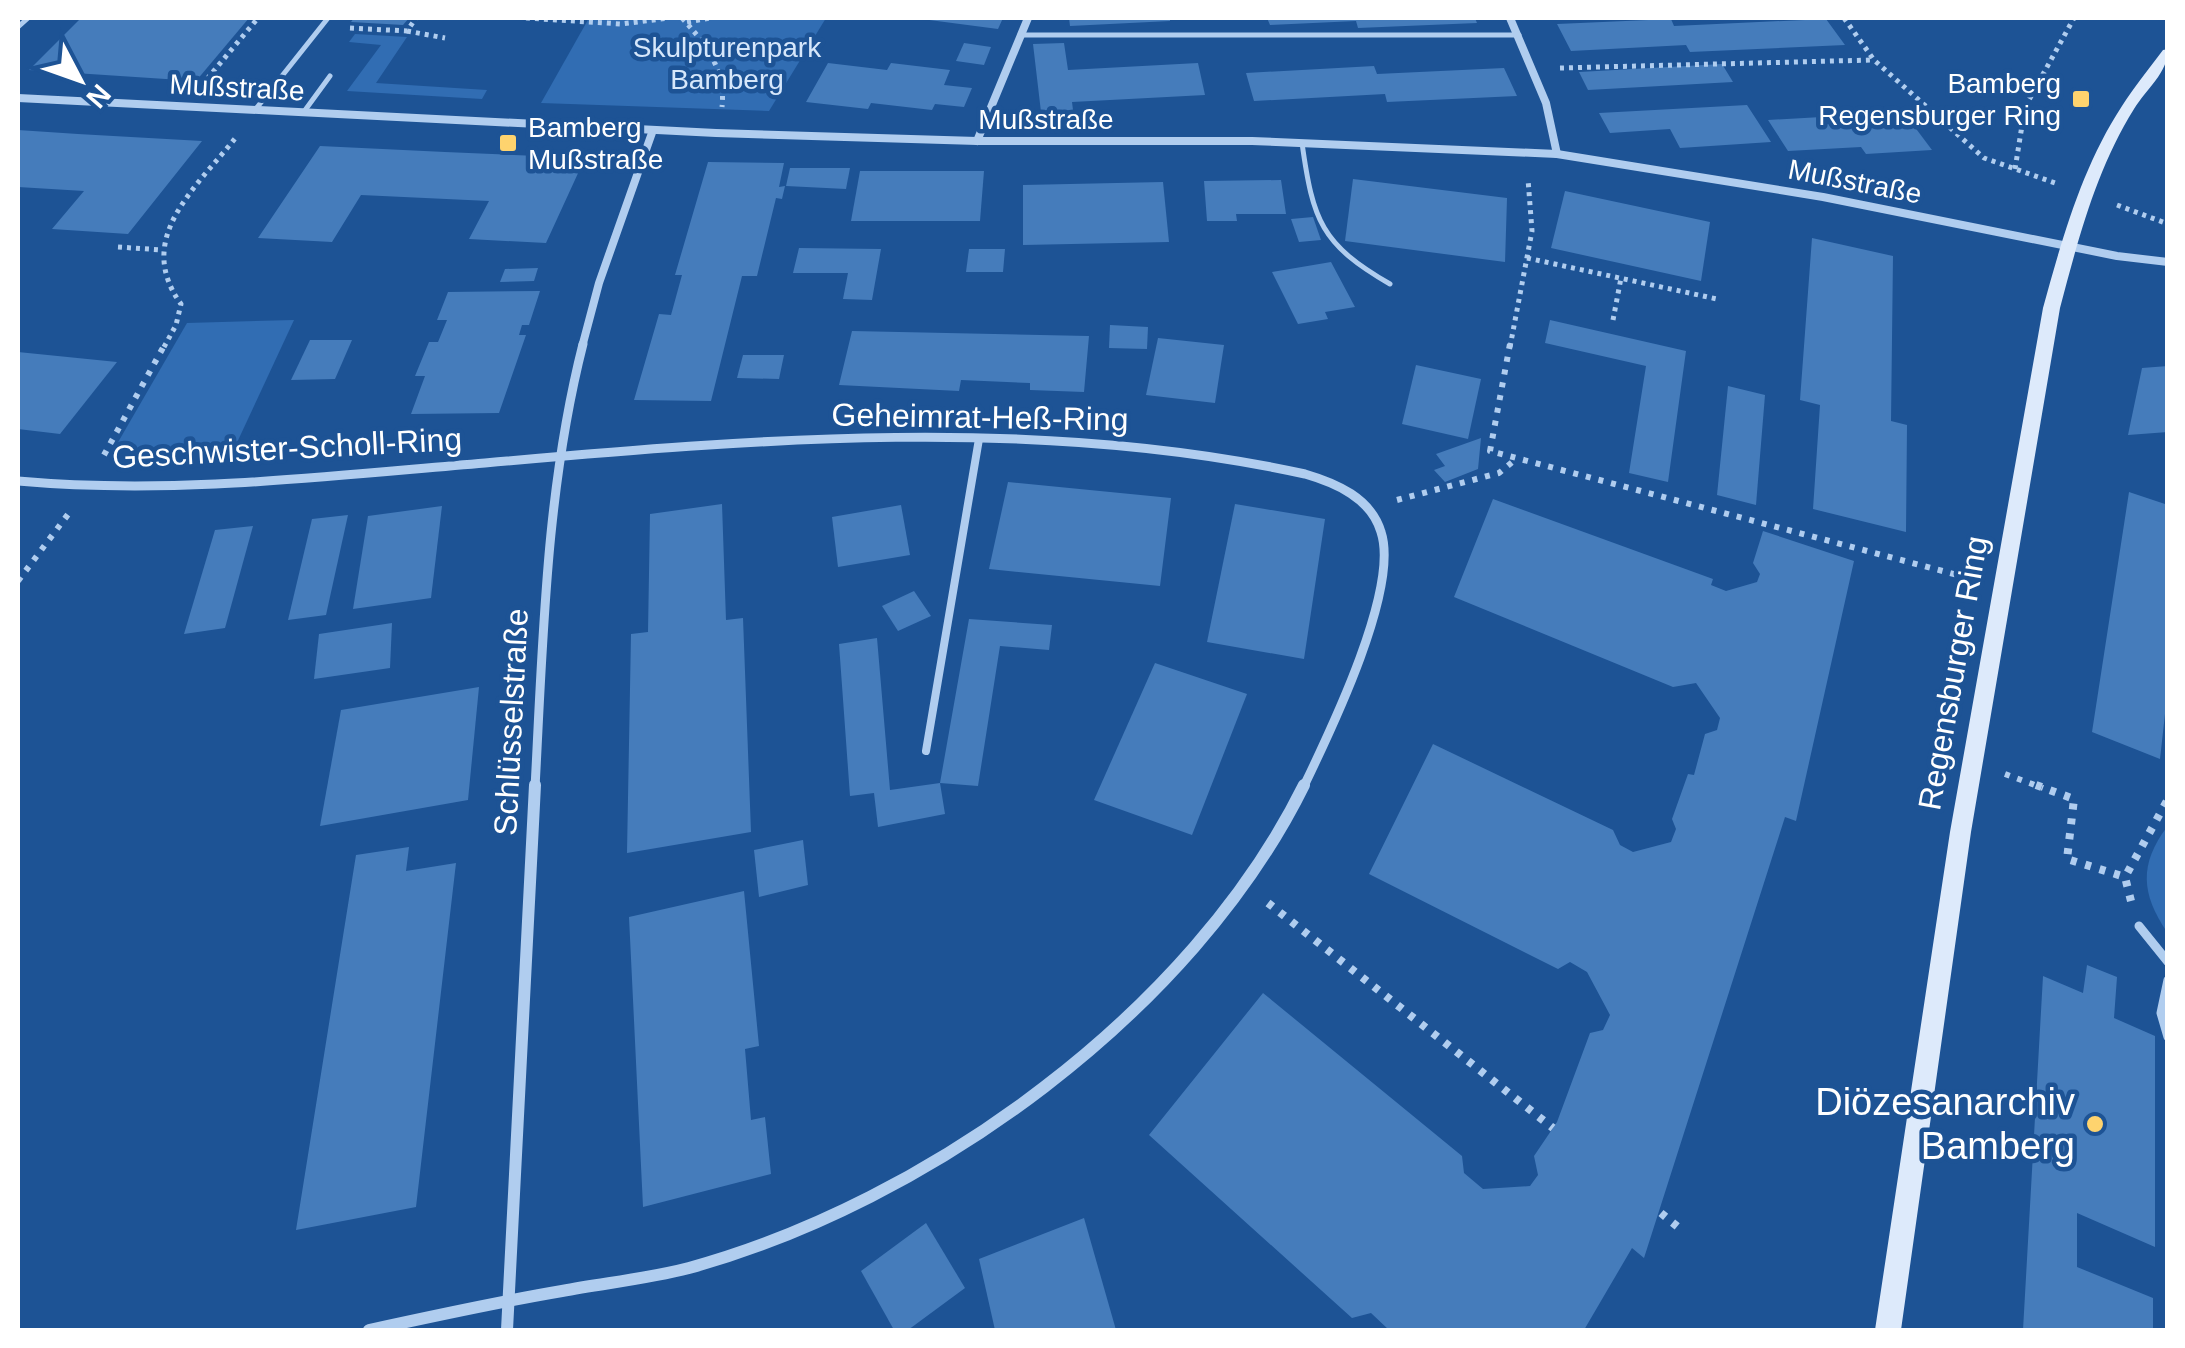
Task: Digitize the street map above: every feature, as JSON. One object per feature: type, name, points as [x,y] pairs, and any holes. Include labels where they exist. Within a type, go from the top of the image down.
[{"type":"street","points":[[977,142],[1028,18]]},
{"type":"street","points":[[1510,18],[1534,70],[1557,154]]},
{"type":"street","name":"Regensburger Ring","points":[[1888,1330],[1972,762],[2038,374],[2066,245],[2116,132],[2168,53]]},
{"type":"street","name":"Mußstraße","points":[[18,98],[716,133],[977,142],[1302,143],[1557,154],[1822,197],[2168,262]]},
{"type":"street","name":"Schlüsselstraße","points":[[508,1330],[548,545],[570,395],[599,284],[653,130]]},
{"type":"street","name":"Geheimrat-Heß-Ring","points":[[560,458],[790,443],[979,439],[1144,448],[1288,471],[1344,488],[1368,508]]},
{"type":"street","name":"Geschwister-Scholl-Ring","points":[[18,482],[186,487],[560,458]]},
{"type":"street","points":[[369,1330],[687,1268],[797,1229],[884,1192],[958,1145],[1077,1056],[1194,946],[1244,884],[1321,757],[1366,642],[1384,546],[1377,521],[1368,508]]},
{"type":"lane","points":[[18,27],[28,18]]},
{"type":"lane","points":[[256,110],[328,18]]},
{"type":"lane","points":[[1020,35],[1518,35]]},
{"type":"lane","points":[[303,112],[330,76]]},
{"type":"lane","points":[[1302,143],[1306,178],[1330,241],[1352,262],[1390,284]]},
{"type":"lane","points":[[926,751],[979,439]]},
{"type":"lane","points":[[2139,926],[2168,962]]},
{"type":"lane","points":[[2168,980],[2161,1012],[2168,1037]]},
{"type":"path","points":[[215,70],[258,18]]},
{"type":"path","points":[[407,31],[416,18]]},
{"type":"path","points":[[526,18],[621,24],[669,18]]},
{"type":"path","points":[[685,20],[710,18]]},
{"type":"path","points":[[1844,18],[1874,60],[1984,158],[2015,169],[2015,141],[2026,99],[2074,18]]},
{"type":"path","points":[[685,20],[711,52],[722,77],[724,98],[716,133]]},
{"type":"path","points":[[321,26],[407,31],[445,38]]},
{"type":"path","points":[[1534,70],[1874,60]]},
{"type":"path","points":[[18,581],[86,487],[176,325],[181,304],[165,281],[162,250],[179,214],[256,110]]},
{"type":"path","points":[[1526,153],[1532,232],[1490,452],[2004,587]]},
{"type":"path","points":[[118,247],[162,250]]},
{"type":"path","points":[[1527,258],[1717,299]]},
{"type":"path","points":[[1613,320],[1620,278]]},
{"type":"path","points":[[1368,508],[1499,473],[1517,458]]},
{"type":"path","points":[[1972,762],[2074,800],[2067,858],[2124,877]]},
{"type":"path","points":[[2139,926],[2124,877],[2168,800]]},
{"type":"path","points":[[1244,884],[1553,1128]]},
{"type":"path","points":[[1661,1213],[1684,1232]]},
{"type":"green space","name":"Skulpturenpark Bamberg","points":[[589,18],[826,18],[769,111],[541,103]]},
{"type":"green space","points":[[355,34],[407,37],[376,83],[487,90],[482,99],[347,91],[381,45],[349,42]]},
{"type":"green space","points":[[294,320],[234,449],[128,454],[117,444],[187,323]]},
{"type":"green space","points":[[2167,827],[2167,932],[2152,905],[2147,879],[2152,854]]},
{"type":"building","points":[[81,18],[249,18],[196,81],[29,70]]},
{"type":"building","points":[[354,18],[409,18],[403,25],[351,22]]},
{"type":"building","points":[[914,18],[1003,18],[998,29]]},
{"type":"building","points":[[1069,18],[1170,18],[1170,21],[1070,26]]},
{"type":"building","points":[[1267,18],[1475,18],[1477,23],[1358,28],[1356,21],[1270,25]]},
{"type":"building","points":[[1671,19],[1674,26],[1826,19],[1845,45],[1690,52],[1686,45],[1571,51],[1557,24]]},
{"type":"building","points":[[964,43],[991,47],[984,65],[956,61]]},
{"type":"building","points":[[1064,43],[1068,70],[1198,63],[1205,95],[1072,102],[1073,110],[1041,112],[1033,44]]},
{"type":"building","points":[[828,63],[887,70],[891,63],[950,70],[944,85],[972,88],[964,107],[935,104],[932,110],[871,103],[868,109],[806,102]]},
{"type":"building","points":[[1722,64],[1733,82],[1588,90],[1579,72]]},
{"type":"building","points":[[1374,66],[1377,74],[1504,68],[1517,96],[1387,102],[1385,94],[1254,101],[1246,73]]},
{"type":"building","points":[[1747,105],[1771,142],[1680,148],[1670,129],[1610,133],[1599,113]]},
{"type":"building","points":[[1839,116],[1843,121],[1908,118],[1932,150],[1866,154],[1861,147],[1788,151],[1768,120]]},
{"type":"building","points":[[18,130],[202,141],[128,234],[52,229],[84,191],[18,187]]},
{"type":"building","points":[[320,146],[585,158],[546,243],[469,239],[489,201],[361,195],[332,242],[258,238]]},
{"type":"building","points":[[708,162],[784,163],[779,187],[785,186],[782,199],[776,198],[757,276],[742,276],[711,401],[634,400],[659,314],[671,315],[682,275],[675,275]]},
{"type":"building","points":[[790,168],[850,168],[846,189],[786,186]]},
{"type":"building","points":[[860,171],[984,171],[980,221],[851,221]]},
{"type":"building","points":[[1353,179],[1507,198],[1505,262],[1345,241]]},
{"type":"building","points":[[1281,180],[1286,214],[1236,214],[1237,221],[1207,221],[1204,181]]},
{"type":"building","points":[[1163,182],[1169,242],[1023,245],[1023,185]]},
{"type":"building","points":[[1565,191],[1710,222],[1701,281],[1551,248]]},
{"type":"building","points":[[1313,217],[1321,240],[1299,242],[1291,219]]},
{"type":"building","points":[[1812,238],[1893,256],[1891,421],[1907,425],[1906,532],[1813,509],[1820,405],[1800,400]]},
{"type":"building","points":[[799,248],[881,249],[872,300],[843,299],[848,273],[793,273]]},
{"type":"building","points":[[969,249],[1005,249],[1003,272],[966,272]]},
{"type":"building","points":[[1331,262],[1355,307],[1325,312],[1328,319],[1298,324],[1272,272]]},
{"type":"building","points":[[538,268],[534,281],[500,282],[505,269]]},
{"type":"building","points":[[540,291],[529,325],[522,325],[519,335],[526,335],[499,413],[411,414],[425,376],[415,376],[429,342],[438,342],[447,320],[437,320],[448,292]]},
{"type":"building","points":[[1550,320],[1686,351],[1668,482],[1629,473],[1646,366],[1545,343]]},
{"type":"building","points":[[1110,325],[1148,327],[1147,349],[1109,348]]},
{"type":"building","points":[[852,331],[1089,336],[1084,392],[1030,390],[1030,383],[961,380],[959,391],[839,385]]},
{"type":"building","points":[[1158,338],[1224,345],[1215,403],[1146,395]]},
{"type":"building","points":[[310,340],[352,340],[335,379],[291,380]]},
{"type":"building","points":[[18,352],[117,362],[60,434],[18,429]]},
{"type":"building","points":[[743,355],[784,355],[779,379],[737,378]]},
{"type":"building","points":[[1416,365],[1481,379],[1468,439],[1402,424]]},
{"type":"building","points":[[2168,366],[2168,432],[2128,435],[2142,368]]},
{"type":"building","points":[[1728,386],[1765,395],[1756,505],[1717,495]]},
{"type":"building","points":[[1481,438],[1478,469],[1445,482],[1434,470],[1445,466],[1436,454]]},
{"type":"building","points":[[1008,482],[1171,498],[1160,586],[989,569]]},
{"type":"building","points":[[2129,492],[2168,505],[2168,715],[2165,714],[2160,759],[2092,732]]},
{"type":"building","points":[[1493,499],[1713,579],[1711,585],[1726,591],[1757,582],[1760,574],[1753,563],[1763,531],[1854,561],[1796,821],[1785,817],[1644,1258],[1632,1248],[1584,1330],[1389,1330],[1371,1313],[1352,1318],[1149,1135],[1263,993],[1462,1156],[1464,1173],[1483,1189],[1530,1186],[1538,1175],[1534,1156],[1557,1122],[1590,1033],[1603,1030],[1610,1015],[1587,972],[1570,962],[1558,969],[1369,874],[1433,744],[1613,830],[1620,845],[1633,852],[1671,842],[1676,829],[1672,819],[1688,774],[1694,775],[1705,734],[1717,730],[1720,718],[1696,683],[1673,687],[1454,597]]},
{"type":"building","points":[[722,504],[726,620],[743,618],[751,832],[627,853],[631,634],[648,632],[650,514]]},
{"type":"building","points":[[1235,504],[1325,519],[1304,659],[1207,642]]},
{"type":"building","points":[[901,505],[910,555],[838,567],[832,517]]},
{"type":"building","points":[[442,506],[431,598],[353,609],[368,516]]},
{"type":"building","points":[[348,515],[326,615],[288,620],[312,519]]},
{"type":"building","points":[[253,526],[225,628],[184,634],[215,530]]},
{"type":"building","points":[[914,591],[931,616],[898,631],[882,606]]},
{"type":"building","points":[[969,619],[1052,625],[1049,650],[1000,646],[978,786],[940,783]]},
{"type":"building","points":[[392,623],[390,668],[314,679],[319,634]]},
{"type":"building","points":[[877,638],[890,790],[940,783],[945,814],[878,827],[874,793],[850,796],[839,644]]},
{"type":"building","points":[[1155,663],[1247,694],[1192,835],[1094,800]]},
{"type":"building","points":[[479,687],[468,800],[320,826],[341,710]]},
{"type":"building","points":[[803,840],[808,885],[759,897],[754,850]]},
{"type":"building","points":[[409,847],[406,871],[456,863],[416,1207],[296,1230],[356,855]]},
{"type":"building","points":[[744,891],[759,1046],[745,1049],[751,1120],[765,1117],[771,1174],[643,1207],[629,917]]},
{"type":"building","name":"Diözesanarchiv Bamberg","points":[[2087,965],[2117,977],[2114,1018],[2155,1036],[2155,1247],[2077,1213],[2077,1267],[2153,1298],[2153,1330],[2023,1330],[2043,976],[2083,993]]},
{"type":"building","points":[[1084,1218],[1116,1330],[995,1330],[979,1259]]},
{"type":"building","points":[[926,1223],[965,1288],[908,1330],[894,1330],[861,1271]]},
{"type":"place","name":"Bamberg Regensburger Ring","points":[[2081,99]]},
{"type":"place","name":"Bamberg Mußstraße","points":[[508,143]]},
{"type":"place","name":"Diözesanarchiv Bamberg","points":[[2095,1124]]}]
